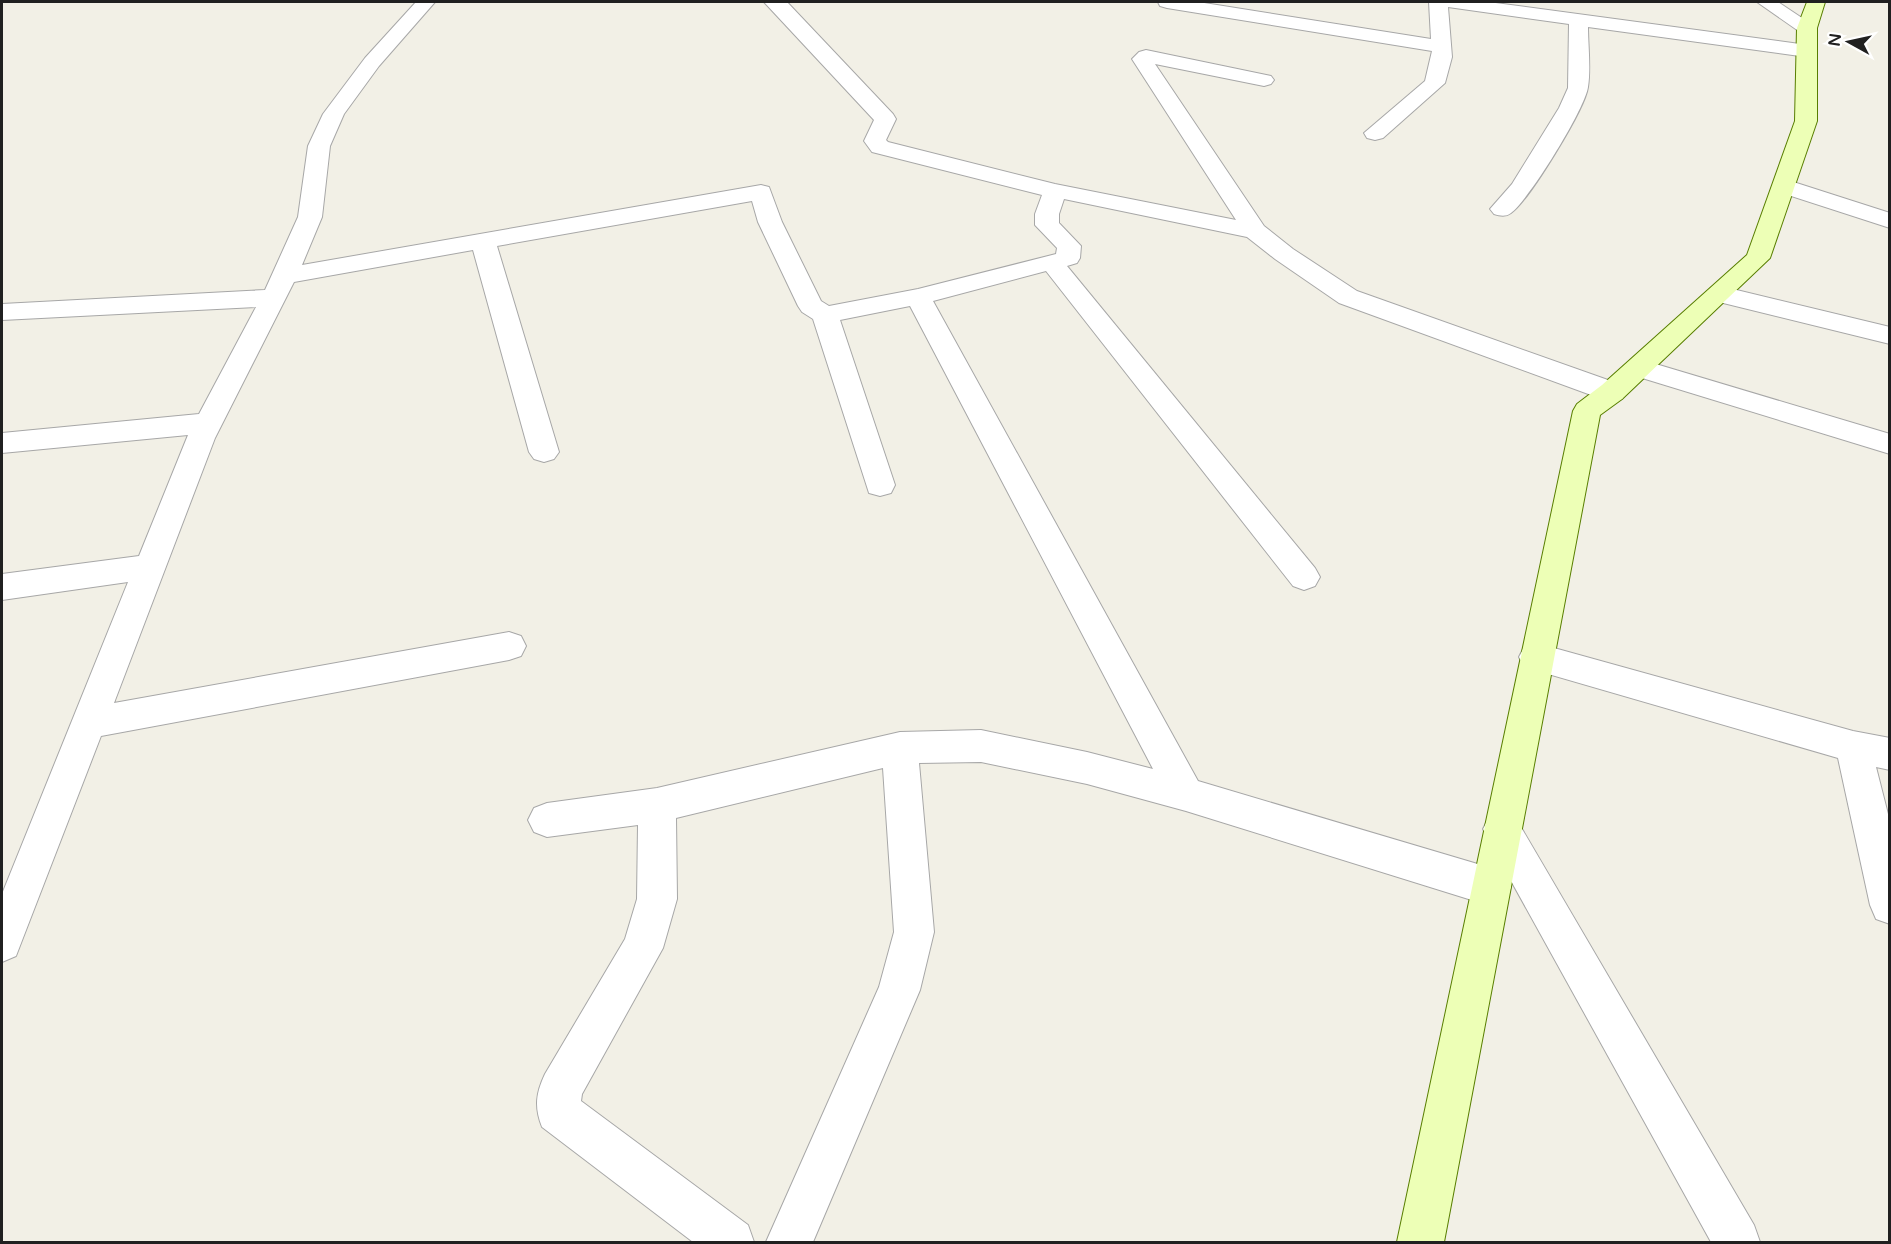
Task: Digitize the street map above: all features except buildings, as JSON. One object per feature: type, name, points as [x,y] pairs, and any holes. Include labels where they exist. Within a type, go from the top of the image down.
[{"type":"main road","points":[[1420,1242],[1587,411],[1639,368],[1758,258],[1806,121],[1810,27]]},
{"type":"street","points":[[2,942],[209,423],[279,287],[310,217],[319,146],[334,114],[372,62],[426,2]]},
{"type":"street","points":[[773,2],[779,4],[885,119],[883,128],[875,141],[880,147],[1055,191],[1255,231]]},
{"type":"street","points":[[1167,2],[1442,47]]},
{"type":"street","points":[[1375,133],[1435,83],[1442,57],[1438,2]]},
{"type":"street","points":[[1451,2],[1579,19],[1810,27]]},
{"type":"street","points":[[1766,2],[1810,27]]},
{"type":"street","points":[[1502,209],[1521,188],[1570,108],[1578,88],[1579,19]]},
{"type":"street","points":[[1264,80],[1146,56],[1142,59],[1255,231],[1284,254],[1348,297],[1612,392]]},
{"type":"street","points":[[1784,186],[1890,221]]},
{"type":"street","points":[[825,315],[918,297],[1068,258],[1070,246],[1047,225],[1047,214],[1055,191]]},
{"type":"street","points":[[2,312],[279,287],[483,241],[761,192],[770,222],[811,306],[825,315],[880,485]]},
{"type":"street","points":[[483,241],[544,452]]},
{"type":"street","points":[[1052,263],[1304,577]]},
{"type":"street","points":[[1720,294],[1890,336]]},
{"type":"street","points":[[918,297],[1186,795]]},
{"type":"street","points":[[1639,368],[1890,444]]},
{"type":"street","points":[[2,443],[209,423]]},
{"type":"street","points":[[2,587],[150,567]]},
{"type":"street","points":[[88,723],[509,646]]},
{"type":"street","points":[[1536,657],[1853,747],[1890,754]]},
{"type":"street","points":[[547,820],[657,805],[900,748],[981,746],[1087,768],[1186,795],[1491,887]]},
{"type":"street","points":[[1853,747],[1890,905]]},
{"type":"street","points":[[789,1242],[899,990],[915,932],[900,748]]},
{"type":"street","points":[[657,805],[657,900],[643,948],[560,1089],[558,1111],[731,1242]]},
{"type":"street","points":[[1502,829],[1737,1242]]}]
